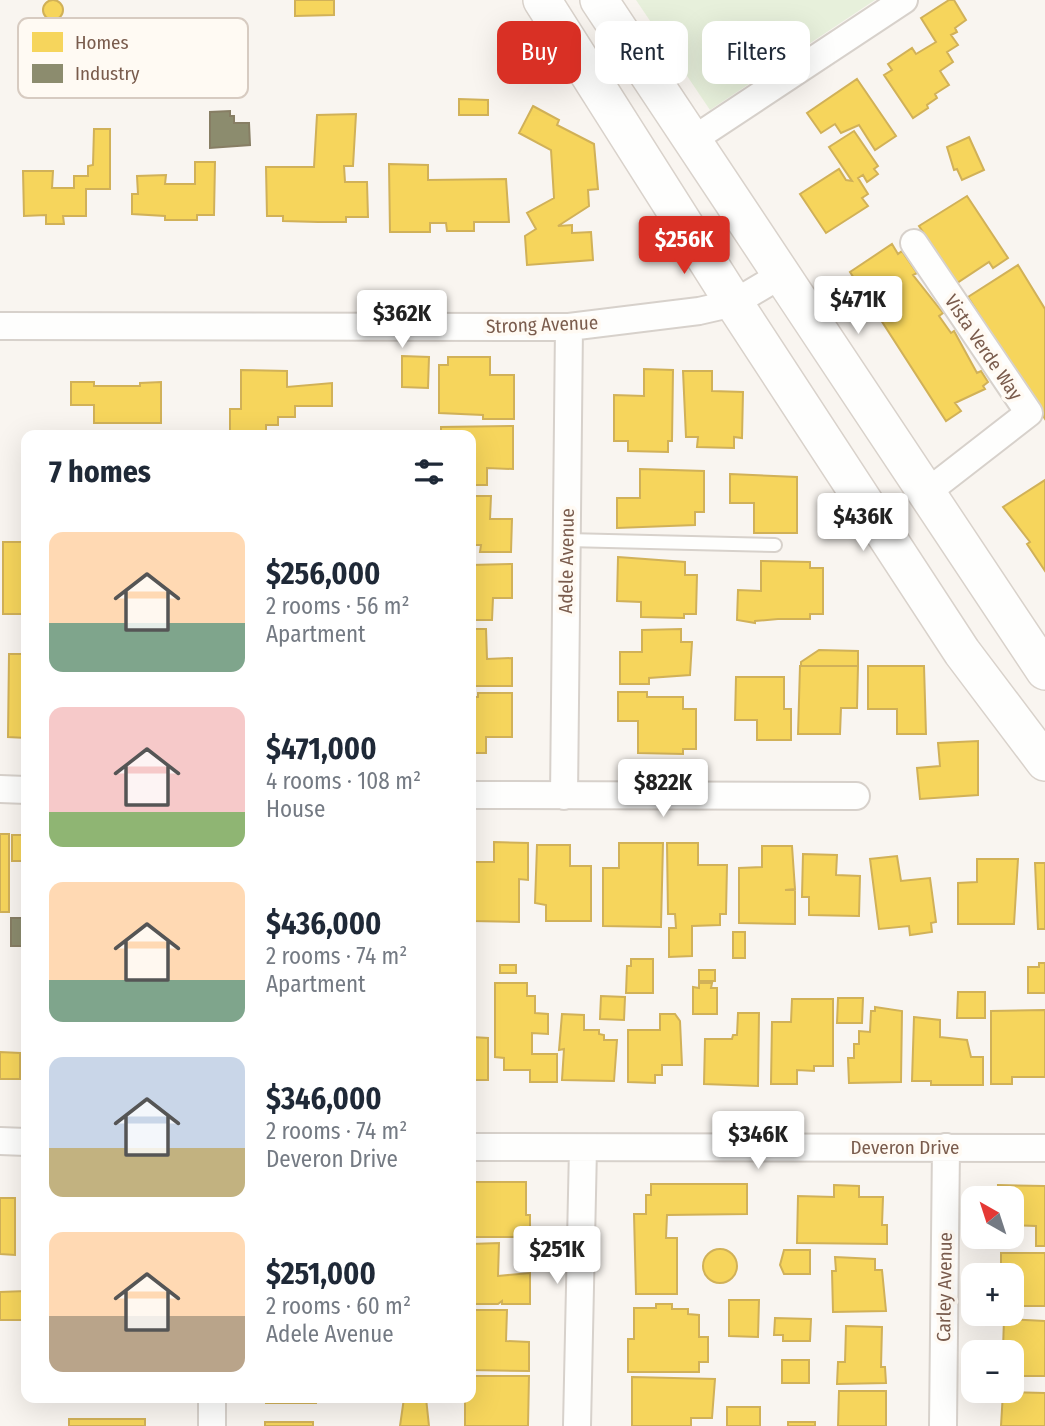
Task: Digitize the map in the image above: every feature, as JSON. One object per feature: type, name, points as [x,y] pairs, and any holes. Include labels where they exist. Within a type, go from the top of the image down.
[{"type":"main road","points":[[542,0],[734,303],[962,652],[1045,762]]},
{"type":"main road","points":[[599,0],[1045,671]]},
{"type":"street","points":[[691,141],[904,0]]},
{"type":"street","name":"Vista Verde Way","points":[[914,243],[1029,413],[926,493]]},
{"type":"street","name":"Strong Avenue","points":[[0,326],[569,327],[699,311],[734,303],[781,275]]},
{"type":"street","name":"Adele Avenue","points":[[564,796],[569,327]]},
{"type":"street","points":[[0,789],[21,790]]},
{"type":"street","points":[[476,794],[856,796]]},
{"type":"street","points":[[0,1141],[21,1142]]},
{"type":"street","name":"Deveron Drive","points":[[476,1147],[1045,1149]]},
{"type":"street","name":"Carley Avenue","points":[[943,1426],[946,1147]]},
{"type":"street","points":[[577,1426],[583,1148]]},
{"type":"street","points":[[212,1403],[212,1426]]},
{"type":"lane","points":[[567,540],[775,545]]},
{"type":"green space","points":[[636,0],[875,0],[810,43],[810,21],[702,21],[702,84],[749,84],[710,110],[688,77],[688,21],[650,21]]},
{"type":"building: Homes","points":[[49,0],[57,0],[63,6],[63,14],[59,18],[47,18],[43,14],[43,6]]},
{"type":"building: Homes","points":[[295,0],[334,0],[334,15],[295,16]]},
{"type":"building: Homes","points":[[949,0],[954,0],[966,20],[955,28],[957,32],[951,35],[958,45],[947,52],[953,62],[940,71],[949,85],[935,94],[937,98],[927,105],[928,108],[913,118],[884,75],[892,70],[888,64],[912,48],[916,54],[936,42],[921,18]]},
{"type":"building: Homes","points":[[857,79],[896,136],[875,150],[859,125],[841,133],[835,124],[821,133],[807,113]]},
{"type":"building: Homes","points":[[459,99],[488,100],[488,115],[459,115]]},
{"type":"building: Homes","points":[[533,106],[559,120],[557,125],[594,144],[598,189],[588,190],[589,206],[558,226],[572,225],[572,233],[591,232],[593,260],[527,265],[525,236],[536,229],[527,213],[554,198],[551,150],[519,133]]},
{"type":"building: Homes","points":[[356,114],[353,166],[344,166],[345,182],[367,182],[368,217],[346,217],[346,222],[318,222],[283,221],[283,216],[267,216],[266,167],[314,167],[317,115]]},
{"type":"building: Homes","points":[[94,129],[110,129],[110,189],[86,189],[86,216],[63,216],[64,224],[46,224],[46,215],[24,216],[23,171],[53,171],[52,188],[74,188],[74,176],[88,176],[88,166],[93,165]]},
{"type":"building: Homes","points":[[854,131],[878,166],[874,169],[878,174],[867,182],[863,175],[858,178],[868,194],[862,198],[868,206],[826,233],[800,194],[839,169],[846,180],[852,181],[829,147]]},
{"type":"building: Homes","points":[[969,137],[984,170],[962,180],[957,169],[954,170],[947,147]]},
{"type":"building: Homes","points":[[195,162],[215,162],[214,215],[197,215],[197,220],[165,220],[165,216],[132,214],[132,194],[138,194],[137,176],[166,175],[165,184],[195,184]]},
{"type":"building: Homes","points":[[389,164],[428,165],[428,180],[506,179],[509,222],[474,222],[474,231],[447,231],[446,223],[430,223],[430,232],[390,232]]},
{"type":"building: Homes","points":[[967,196],[1008,258],[993,268],[989,262],[957,283],[919,226]]},
{"type":"building: Homes","points":[[892,244],[898,254],[902,251],[917,273],[913,275],[943,313],[939,316],[951,333],[954,331],[977,373],[981,371],[988,382],[983,386],[985,389],[955,403],[961,411],[946,421],[850,272]]},
{"type":"building: Homes","points":[[1018,265],[1045,309],[1045,419],[968,297]]},
{"type":"building: Homes","points":[[402,356],[429,357],[428,388],[402,387]]},
{"type":"building: Homes","points":[[448,357],[490,357],[490,375],[514,375],[514,419],[483,419],[483,415],[439,413],[439,365],[448,365]]},
{"type":"building: Homes","points":[[644,369],[673,370],[672,441],[668,441],[668,452],[628,451],[628,441],[614,441],[614,395],[644,396]]},
{"type":"building: Homes","points":[[241,370],[287,371],[287,387],[332,383],[332,406],[295,406],[295,417],[278,417],[278,425],[266,425],[266,430],[230,430],[230,409],[241,409]]},
{"type":"building: Homes","points":[[683,371],[712,371],[712,391],[743,392],[742,438],[734,437],[734,448],[697,447],[698,437],[686,437]]},
{"type":"building: Homes","points":[[71,382],[94,382],[94,386],[140,386],[140,383],[161,382],[161,423],[94,423],[94,405],[71,405]]},
{"type":"building: Homes","points":[[513,426],[513,469],[487,468],[487,485],[476,485],[476,430],[441,430],[441,427]]},
{"type":"building: Homes","points":[[640,469],[704,471],[704,512],[695,512],[695,525],[617,528],[617,498],[640,498]]},
{"type":"building: Homes","points":[[730,474],[797,477],[797,533],[754,533],[754,503],[730,503]]},
{"type":"building: Homes","points":[[1045,480],[1045,571],[1027,544],[1030,542],[1003,507]]},
{"type":"building: Homes","points":[[476,496],[491,496],[490,519],[512,519],[511,552],[480,552],[481,545],[476,545]]},
{"type":"building: Homes","points":[[3,542],[21,542],[21,614],[3,614]]},
{"type":"building: Homes","points":[[618,557],[685,562],[685,575],[697,575],[696,614],[684,614],[684,618],[641,617],[641,602],[617,601]]},
{"type":"building: Homes","points":[[761,561],[810,562],[810,568],[823,568],[823,614],[810,614],[810,619],[778,619],[755,623],[737,620],[738,590],[761,591]]},
{"type":"building: Homes","points":[[512,564],[512,598],[493,598],[492,620],[476,620],[476,565]]},
{"type":"building: Homes","points":[[476,629],[486,629],[487,659],[512,658],[512,686],[476,686]]},
{"type":"building: Homes","points":[[681,629],[681,642],[692,642],[690,675],[649,678],[649,684],[620,684],[620,652],[642,652],[642,630]]},
{"type":"building: Homes","points":[[819,650],[858,651],[858,666],[801,666],[801,662]]},
{"type":"building: Homes","points":[[9,654],[21,654],[21,738],[8,737]]},
{"type":"building: Homes","points":[[800,666],[858,666],[857,708],[841,708],[840,734],[798,734]]},
{"type":"building: Homes","points":[[868,666],[924,666],[926,734],[897,734],[897,709],[868,709]]},
{"type":"building: Homes","points":[[736,677],[784,677],[784,709],[791,709],[791,740],[757,740],[757,720],[735,720]]},
{"type":"building: Homes","points":[[618,692],[647,692],[647,697],[683,697],[683,709],[696,709],[696,749],[683,749],[683,754],[638,753],[638,721],[618,721]]},
{"type":"building: Homes","points":[[478,693],[512,693],[512,737],[486,737],[486,753],[476,753]]},
{"type":"building: Homes","points":[[978,741],[978,795],[920,799],[917,768],[940,766],[938,743]]},
{"type":"building: Homes","points":[[0,834],[9,834],[9,912],[0,912]]},
{"type":"building: Homes","points":[[12,835],[21,835],[21,861],[12,861]]},
{"type":"building: Homes","points":[[494,842],[528,843],[528,880],[519,879],[519,922],[476,921],[476,862],[494,862]]},
{"type":"building: Homes","points":[[619,843],[663,843],[661,927],[603,926],[603,868],[619,868]]},
{"type":"building: Homes","points":[[667,843],[698,843],[698,865],[727,865],[726,914],[720,914],[720,925],[692,926],[692,956],[669,957],[669,928],[676,928],[675,914],[668,914]]},
{"type":"building: Homes","points":[[537,845],[570,845],[570,866],[591,866],[591,921],[546,921],[546,905],[535,903]]},
{"type":"building: Homes","points":[[762,846],[792,846],[795,889],[785,890],[795,890],[795,924],[739,923],[739,868],[762,867]]},
{"type":"building: Homes","points":[[803,854],[837,855],[836,875],[860,876],[859,916],[809,915],[809,897],[802,897]]},
{"type":"building: Homes","points":[[897,856],[901,881],[930,878],[936,922],[931,923],[932,932],[910,935],[909,926],[879,929],[870,859]]},
{"type":"building: Homes","points":[[977,859],[1018,859],[1014,924],[958,924],[958,883],[977,882]]},
{"type":"building: Homes","points":[[1035,863],[1045,863],[1045,929],[1038,929]]},
{"type":"building: Homes","points":[[733,932],[745,932],[745,958],[733,958]]},
{"type":"building: Homes","points":[[631,959],[653,959],[653,993],[626,993],[627,966],[631,966]]},
{"type":"building: Homes","points":[[1039,963],[1045,963],[1045,993],[1028,993],[1028,967],[1039,967]]},
{"type":"building: Homes","points":[[500,965],[516,965],[516,973],[500,973]]},
{"type":"building: Homes","points":[[699,970],[715,970],[715,981],[699,981]]},
{"type":"building: Homes","points":[[495,983],[527,983],[527,996],[535,996],[535,1013],[548,1014],[548,1034],[532,1033],[532,1054],[557,1054],[557,1082],[530,1082],[530,1070],[504,1070],[504,1058],[495,1057]]},
{"type":"building: Homes","points":[[699,983],[712,983],[711,988],[717,988],[717,1014],[693,1014],[693,987],[699,988]]},
{"type":"building: Homes","points":[[958,992],[985,992],[985,1018],[957,1018]]},
{"type":"building: Homes","points":[[601,996],[625,997],[624,1020],[600,1019]]},
{"type":"building: Homes","points":[[838,998],[863,998],[862,1023],[837,1023]]},
{"type":"building: Homes","points":[[792,999],[833,999],[833,1066],[814,1066],[814,1071],[797,1070],[797,1084],[771,1084],[772,1022],[791,1022]]},
{"type":"building: Homes","points":[[875,1007],[902,1011],[901,1082],[849,1083],[848,1058],[854,1058],[854,1044],[859,1044],[859,1031],[870,1032],[871,1011],[875,1011]]},
{"type":"building: Homes","points":[[1045,1010],[1045,1077],[1012,1077],[1012,1084],[991,1084],[991,1011]]},
{"type":"building: Homes","points":[[738,1013],[759,1013],[758,1086],[704,1084],[705,1039],[732,1039],[733,1035],[737,1035]]},
{"type":"building: Homes","points":[[562,1014],[584,1015],[584,1030],[599,1030],[599,1034],[604,1035],[604,1040],[617,1040],[614,1081],[562,1080],[564,1049],[559,1050]]},
{"type":"building: Homes","points":[[660,1014],[675,1014],[680,1021],[682,1065],[662,1065],[662,1075],[655,1075],[655,1083],[628,1082],[628,1030],[660,1030]]},
{"type":"building: Homes","points":[[914,1017],[940,1020],[940,1037],[967,1040],[971,1057],[983,1057],[983,1085],[931,1085],[931,1081],[912,1081]]},
{"type":"building: Homes","points":[[476,1037],[488,1038],[488,1080],[476,1080]]},
{"type":"building: Homes","points":[[0,1052],[20,1053],[20,1079],[0,1079]]},
{"type":"building: Homes","points":[[476,1182],[526,1182],[526,1215],[530,1215],[530,1237],[476,1237]]},
{"type":"building: Homes","points":[[651,1184],[747,1184],[747,1214],[667,1215],[666,1238],[677,1238],[677,1294],[636,1294],[634,1214],[646,1214],[646,1195],[651,1195]]},
{"type":"building: Homes","points":[[834,1185],[859,1186],[859,1197],[883,1197],[882,1225],[887,1225],[887,1244],[797,1243],[798,1196],[834,1197]]},
{"type":"building: Homes","points":[[998,1185],[1045,1186],[1045,1246],[1036,1246],[1036,1226],[1024,1226],[1024,1186]]},
{"type":"building: Homes","points":[[0,1198],[15,1198],[15,1255],[0,1254]]},
{"type":"building: Homes","points":[[499,1243],[498,1276],[530,1273],[530,1304],[502,1304],[502,1301],[498,1304],[476,1304],[476,1244]]},
{"type":"building: Homes","points":[[720,1249],[732,1254],[737,1266],[732,1278],[720,1283],[708,1278],[703,1266],[708,1254]]},
{"type":"building: Homes","points":[[784,1250],[810,1250],[810,1274],[784,1274],[780,1265]]},
{"type":"building: Homes","points":[[1001,1253],[1045,1253],[1045,1306],[1024,1306],[1024,1263],[1001,1263]]},
{"type":"building: Homes","points":[[835,1257],[875,1259],[875,1270],[882,1270],[886,1311],[833,1312],[832,1271],[836,1271]]},
{"type":"building: Homes","points":[[21,1291],[21,1320],[0,1320],[0,1292]]},
{"type":"building: Homes","points":[[729,1300],[759,1300],[758,1337],[729,1336]]},
{"type":"building: Homes","points":[[656,1304],[672,1304],[672,1309],[688,1309],[688,1314],[699,1315],[699,1337],[708,1337],[708,1362],[699,1362],[699,1372],[628,1372],[628,1339],[634,1339],[634,1308],[656,1308]]},
{"type":"building: Homes","points":[[476,1310],[507,1310],[506,1341],[529,1342],[529,1371],[476,1370]]},
{"type":"building: Homes","points":[[775,1318],[811,1319],[810,1341],[783,1341],[783,1335],[774,1335]]},
{"type":"building: Homes","points":[[1024,1320],[1045,1321],[1045,1376],[1024,1376],[1024,1340],[1003,1340],[1004,1326],[1024,1326]]},
{"type":"building: Homes","points":[[846,1326],[882,1327],[881,1367],[885,1367],[886,1383],[837,1384],[838,1362],[845,1362]]},
{"type":"building: Homes","points":[[782,1360],[809,1360],[809,1383],[782,1383]]},
{"type":"building: Homes","points":[[476,1376],[529,1376],[528,1426],[465,1426],[465,1403],[476,1403]]},
{"type":"building: Homes","points":[[632,1377],[715,1379],[712,1418],[691,1418],[691,1426],[632,1426]]},
{"type":"building: Homes","points":[[839,1391],[886,1391],[886,1426],[838,1426]]},
{"type":"building: Homes","points":[[1024,1392],[1045,1393],[1045,1426],[1001,1426],[1002,1403],[1024,1403]]},
{"type":"building: Homes","points":[[403,1403],[427,1403],[429,1426],[400,1426]]},
{"type":"building: Homes","points":[[727,1407],[760,1407],[760,1426],[727,1426]]},
{"type":"building: Homes","points":[[69,1419],[145,1419],[145,1426],[69,1426]]},
{"type":"building: Homes","points":[[265,1422],[313,1422],[313,1426],[265,1426]]},
{"type":"building: Homes","points":[[788,1422],[815,1422],[815,1426],[788,1426]]},
{"type":"building: Industry","points":[[230,111],[230,116],[234,116],[234,123],[249,123],[250,145],[210,148],[210,112]]},
{"type":"building: Industry","points":[[11,918],[21,918],[21,946],[11,946]]}]
